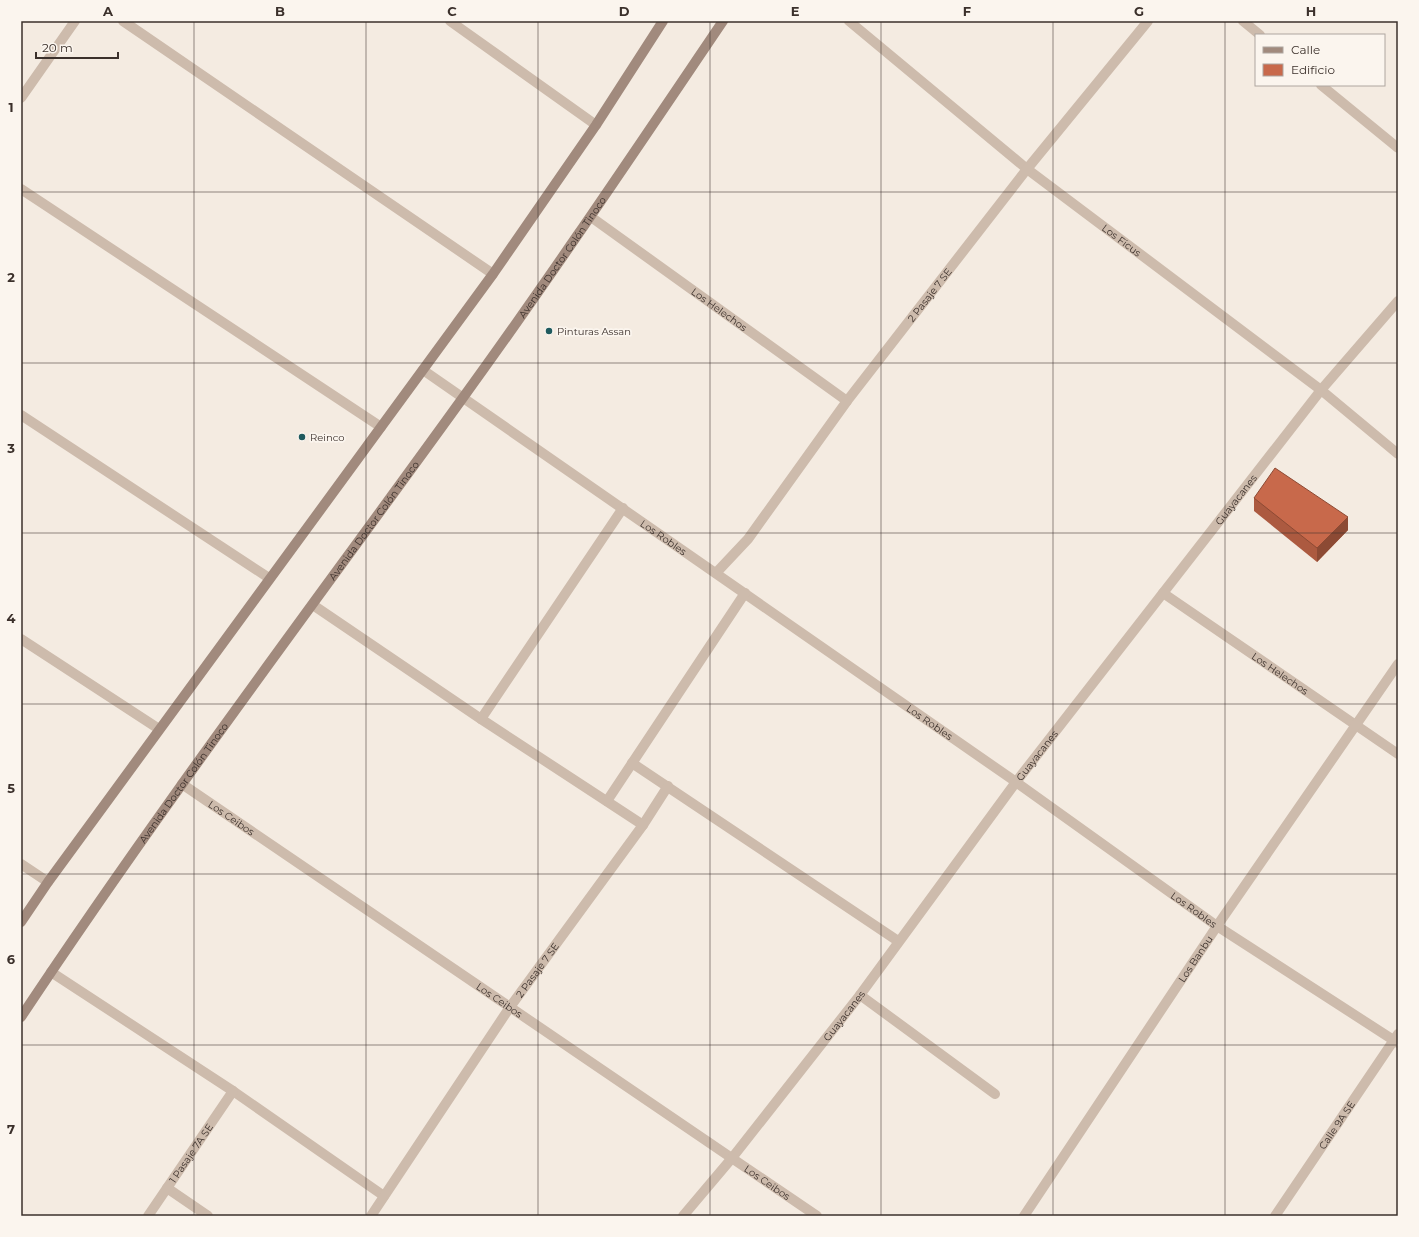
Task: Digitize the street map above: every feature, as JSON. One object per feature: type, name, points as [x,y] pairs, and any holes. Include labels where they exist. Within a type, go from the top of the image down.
[{"type":"main road","points":[[21,922],[48,882],[159,729],[493,274],[596,125],[663,21]]},
{"type":"main road","name":"Avenida Doctor Colón Tinoco","points":[[21,1017],[182,784],[464,397],[591,217],[723,21]]},
{"type":"street","points":[[21,98],[75,21]]},
{"type":"street","points":[[123,21],[493,274]]},
{"type":"street","points":[[450,21],[596,125]]},
{"type":"street","name":"Los Ficus","points":[[849,21],[1027,169],[1321,390],[1398,454]]},
{"type":"street","name":"2 Pasaje 7 SE","points":[[716,573],[748,539],[847,401],[1027,169],[1148,21]]},
{"type":"street","points":[[1243,21],[1259,34]]},
{"type":"street","points":[[1322,86],[1398,148]]},
{"type":"street","points":[[21,189],[381,426]]},
{"type":"street","name":"Los Helechos","points":[[591,217],[847,401]]},
{"type":"street","name":"Guayacanes","points":[[683,1216],[732,1158],[860,995],[898,941],[1016,782],[1321,390],[1398,301]]},
{"type":"street","name":"Los Robles","points":[[423,370],[624,508],[1016,782],[1217,926],[1397,1039]]},
{"type":"street","points":[[21,415],[269,578]]},
{"type":"street","points":[[481,719],[624,508]]},
{"type":"street","points":[[607,801],[745,593]]},
{"type":"street","name":"Los Helechos","points":[[1163,593],[1356,723],[1398,754]]},
{"type":"street","points":[[313,605],[481,719],[643,825]]},
{"type":"street","points":[[21,639],[159,729]]},
{"type":"street","name":"Los Banbu","points":[[1024,1216],[1217,926],[1398,664]]},
{"type":"street","points":[[632,763],[898,941]]},
{"type":"street","name":"Los Ceibos","points":[[182,784],[816,1216]]},
{"type":"street","name":"2 Pasaje 7 SE","points":[[371,1216],[510,1007],[643,825],[668,786]]},
{"type":"street","points":[[21,864],[48,882]]},
{"type":"street","points":[[51,972],[233,1091],[384,1196]]},
{"type":"street","points":[[860,995],[996,1094]]},
{"type":"street","name":"Calle 9A SE","points":[[1275,1216],[1397,1039]]},
{"type":"street","name":"1 Pasaje 7A SE","points":[[148,1216],[233,1091]]},
{"type":"street","points":[[167,1188],[208,1216]]},
{"type":"building","points":[[1275,468],[1348,517],[1317,548],[1254,498]]},
{"type":"place","name":"Pinturas Assan","points":[[549,331]]},
{"type":"place","name":"Reinco","points":[[302,437]]}]
